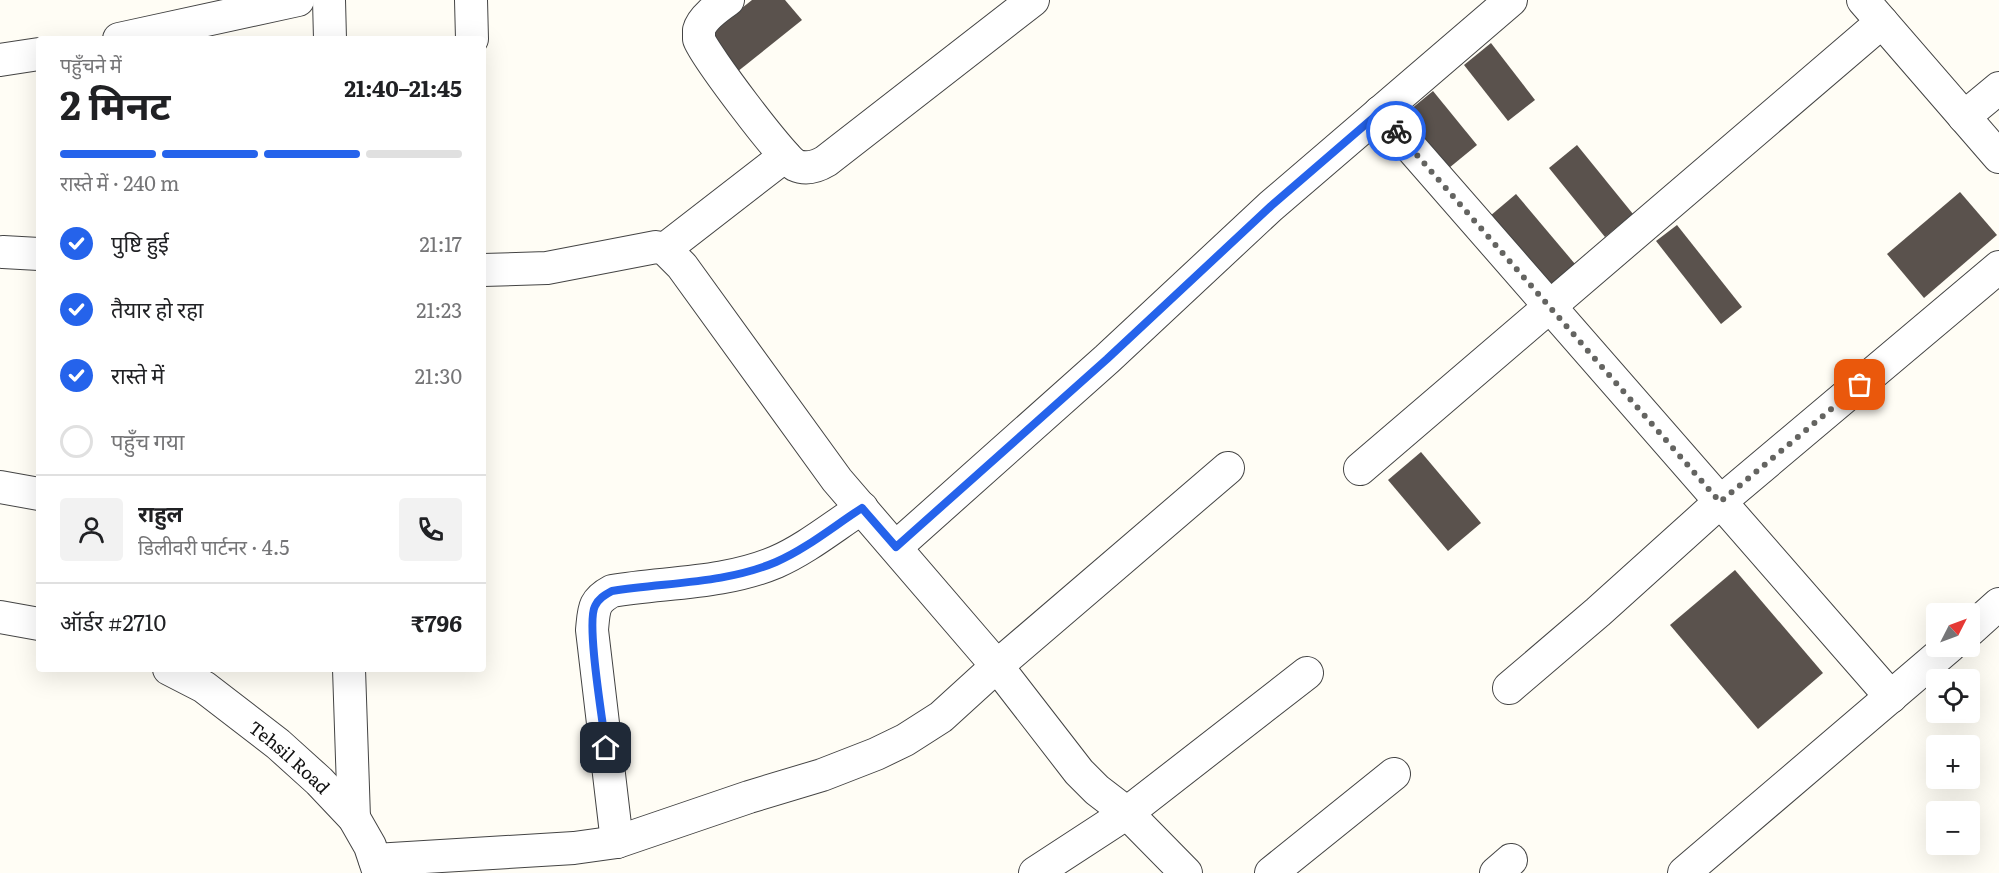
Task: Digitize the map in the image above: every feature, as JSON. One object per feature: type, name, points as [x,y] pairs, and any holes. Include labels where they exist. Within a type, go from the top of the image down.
[{"type":"street","points":[[133,36],[298,0]]},
{"type":"street","points":[[329,0],[330,36]]},
{"type":"street","points":[[471,0],[472,36]]},
{"type":"street","points":[[728,0],[699,28],[699,39],[725,78],[785,156],[797,166],[808,167],[815,167],[826,161],[1033,0]]},
{"type":"street","points":[[896,547],[1107,359],[1271,206],[1511,0]]},
{"type":"street","points":[[1360,469],[1552,307],[1872,11],[1999,157]]},
{"type":"street","points":[[0,60],[36,54]]},
{"type":"street","points":[[1964,117],[1999,88]]},
{"type":"street","points":[[1380,112],[1891,697]]},
{"type":"street","points":[[665,249],[785,156]]},
{"type":"street","points":[[486,270],[547,267],[656,247],[665,249],[682,266],[837,480],[997,666],[1079,772],[1097,790],[1128,813],[1186,873]]},
{"type":"street","points":[[3,252],[36,254]]},
{"type":"street","points":[[1509,688],[1598,612],[1720,502],[1999,267]]},
{"type":"street","points":[[377,867],[618,842],[749,797],[822,775],[876,754],[905,740],[941,717],[997,666],[1228,468]]},
{"type":"street","points":[[0,487],[36,494]]},
{"type":"street","points":[[618,842],[592,630],[594,607],[602,597],[612,591],[731,576],[777,562],[862,508]]},
{"type":"street","points":[[1980,621],[1999,604]]},
{"type":"street","points":[[0,617],[36,623]]},
{"type":"street","points":[[1684,873],[1937,657]]},
{"type":"street","name":"Tehsil Road","points":[[175,672],[204,687],[278,744],[319,780],[354,818],[370,846],[377,867]]},
{"type":"street","points":[[349,672],[354,818]]},
{"type":"street","points":[[1035,873],[1128,813],[1307,673]]},
{"type":"street","points":[[1271,873],[1394,774]]},
{"type":"building","points":[[752,0],[785,0],[802,20],[737,72],[708,35]]},
{"type":"building","points":[[1491,43],[1535,100],[1508,121],[1464,65]]},
{"type":"building","points":[[1433,91],[1477,145],[1449,168],[1405,114]]},
{"type":"building","points":[[1577,145],[1633,214],[1605,237],[1549,168]]},
{"type":"building","points":[[1960,192],[1997,235],[1924,298],[1887,254]]},
{"type":"building","points":[[1516,194],[1575,264],[1550,286],[1490,216]]},
{"type":"building","points":[[1677,225],[1742,307],[1721,324],[1656,241]]},
{"type":"building","points":[[1421,452],[1481,523],[1448,551],[1388,480]]},
{"type":"building","points":[[1735,570],[1823,673],[1758,729],[1670,625]]},
{"type":"way so far","points":[[1396,131],[1720,502],[1860,385]]},
{"type":"route","points":[[606,748],[592,630],[594,607],[602,597],[612,591],[731,576],[760,568],[777,562],[862,508],[896,547],[1107,359],[1271,206],[1380,112],[1396,131]]}]
